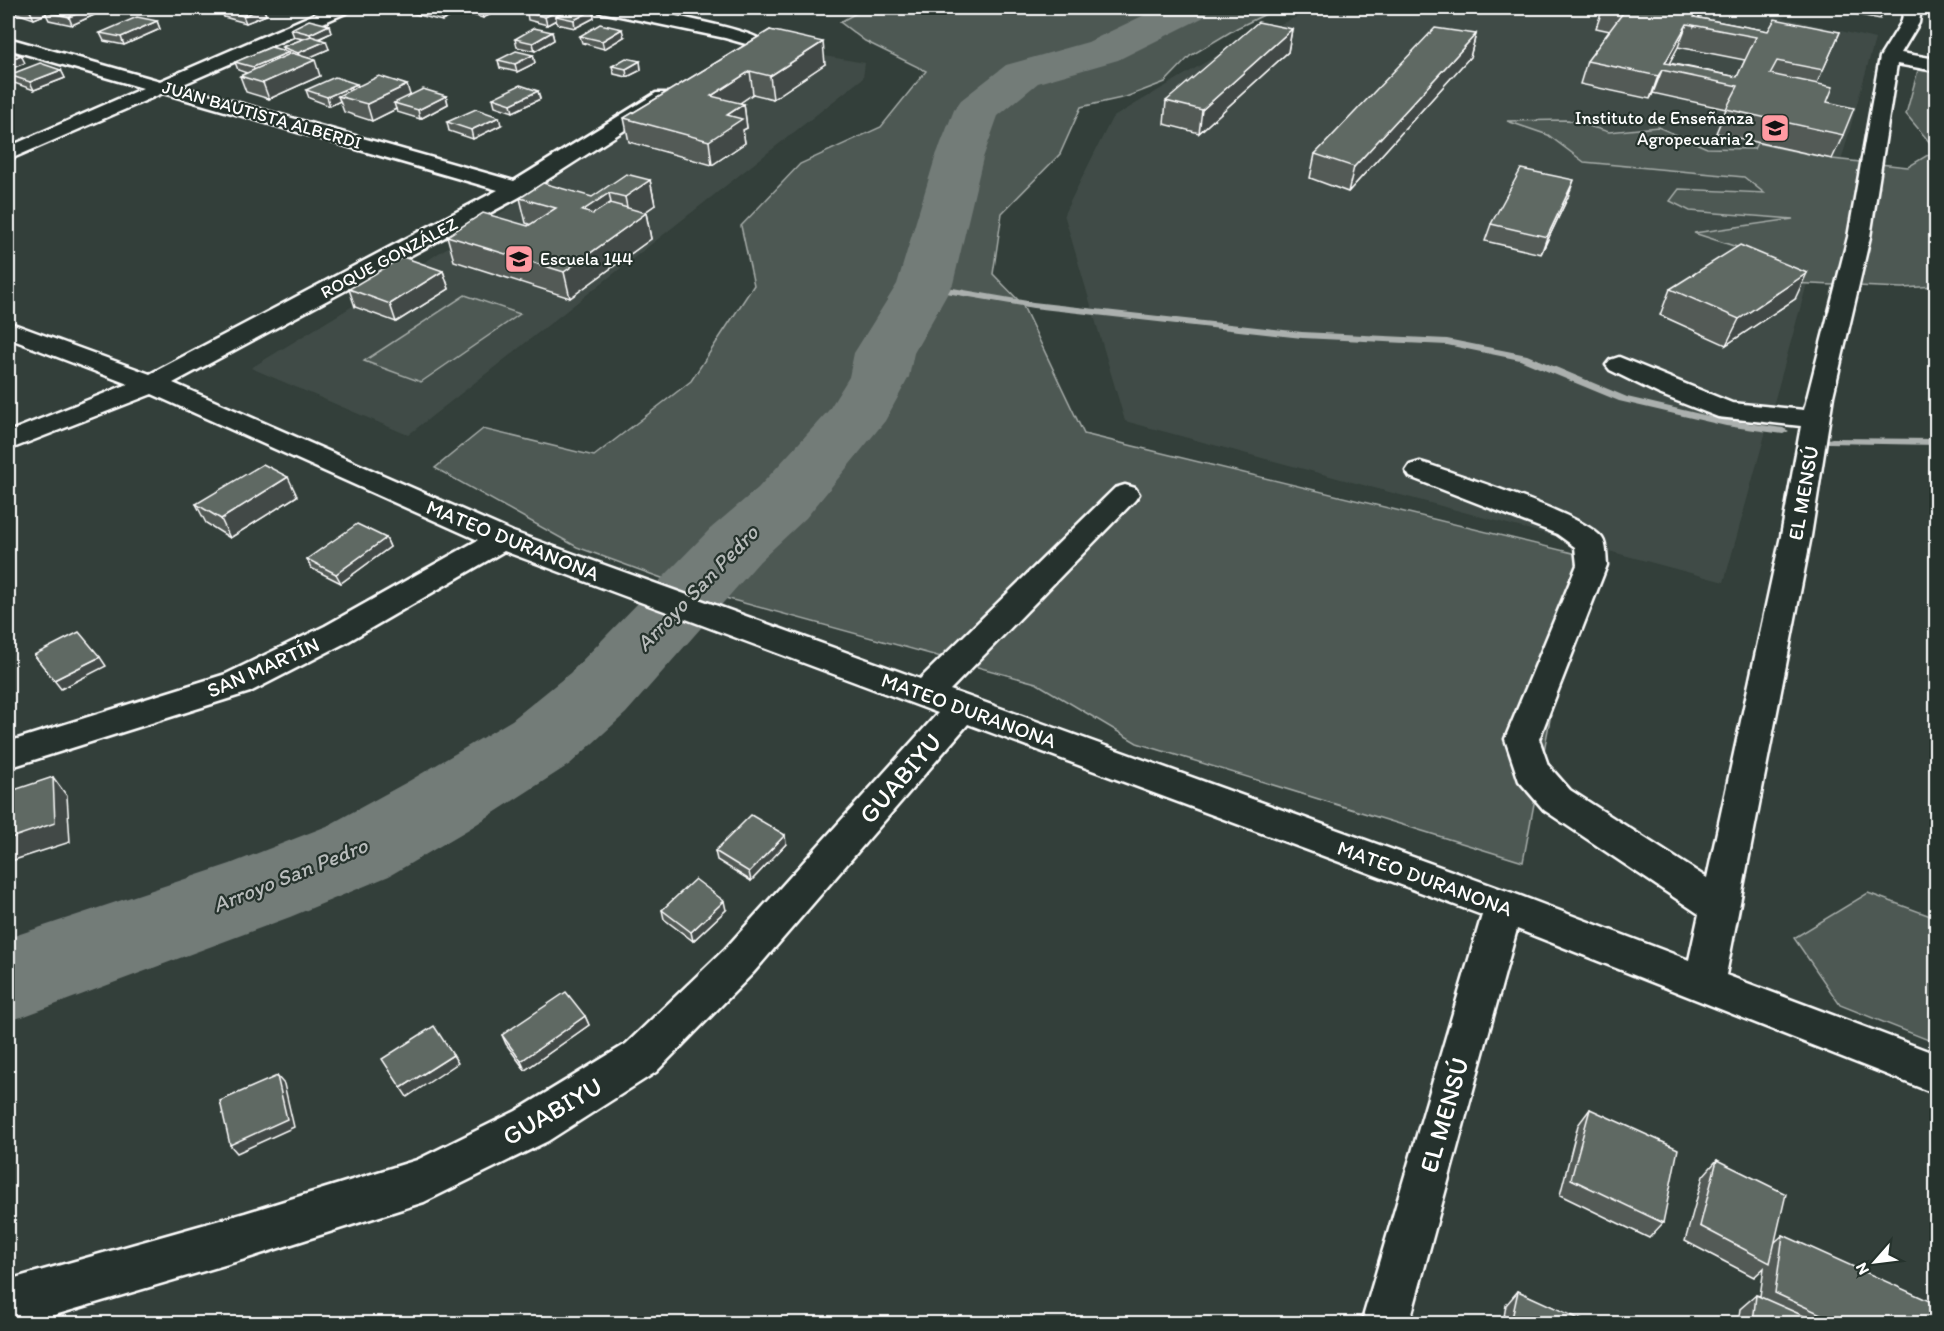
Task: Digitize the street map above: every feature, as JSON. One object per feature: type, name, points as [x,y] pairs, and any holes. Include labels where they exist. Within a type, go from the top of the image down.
[{"type":"street","points":[[8,154],[342,8]]},
{"type":"street","points":[[606,8],[729,33],[753,41],[733,54]]},
{"type":"street","name":"EL MENSÚ","points":[[1704,984],[1796,536],[1815,420],[1859,237],[1889,57],[1910,23],[1913,8]]},
{"type":"street","name":"JUAN BAUTISTA ALBERDI","points":[[8,43],[516,189]]},
{"type":"street","points":[[1889,57],[1936,65]]},
{"type":"street","name":"ROQUE GONZÁLEZ","points":[[8,442],[152,384],[516,189],[683,85]]},
{"type":"street","name":"MATEO DURANONA","points":[[8,329],[152,384],[502,539],[1503,907],[1936,1074]]},
{"type":"street","points":[[1619,365],[1668,388],[1728,411],[1815,420]]},
{"type":"street","points":[[1420,471],[1568,527],[1590,543],[1592,565],[1522,739],[1532,771],[1557,800],[1720,907]]},
{"type":"street","name":"GUABIYU","points":[[8,1304],[245,1236],[424,1180],[532,1126],[641,1058],[739,961],[944,700],[1125,494]]},
{"type":"street","name":"SAN MARTÍN","points":[[8,755],[238,683],[336,634],[502,539]]},
{"type":"street","name":"EL MENSÚ","points":[[1385,1323],[1503,907]]},
{"type":"shaded area","points":[[865,8],[1278,8],[1237,28],[1190,56],[1165,82],[1126,97],[1081,107],[1060,154],[1002,213],[993,274],[1022,304],[1084,434],[1581,555],[1523,862],[1137,743],[1036,683],[689,588],[577,547],[435,468],[483,429],[594,456],[691,381],[754,285],[741,226],[800,164],[881,127],[926,71],[865,41],[840,22]]},
{"type":"shaded area","points":[[1318,8],[1744,8],[1875,39],[1724,582],[1125,421],[1064,214],[1112,118],[1241,41]]},
{"type":"shaded area","points":[[760,45],[865,63],[863,78],[408,435],[251,368],[425,262]]},
{"type":"shaded area","points":[[1918,70],[1936,73],[1936,150],[1906,114]]},
{"type":"shaded area","points":[[1568,120],[1609,132],[1658,127],[1707,148],[1754,149],[1757,143],[1832,159],[1908,167],[1936,150],[1936,286],[1902,288],[1789,283],[1737,247],[1694,233],[1793,219],[1690,211],[1670,201],[1679,189],[1764,193],[1744,177],[1584,162],[1548,135],[1507,121]]},
{"type":"shaded area","points":[[465,295],[520,314],[421,382],[364,361]]},
{"type":"shaded area","points":[[1868,893],[1936,918],[1936,1043],[1840,1005],[1794,938]]},
{"type":"building","points":[[19,8],[40,8],[30,11]]},
{"type":"building","points":[[57,8],[91,8],[69,17],[46,12]]},
{"type":"building","points":[[262,8],[243,16],[221,10]]},
{"type":"building","points":[[537,8],[564,8],[545,17],[527,13]]},
{"type":"building","points":[[572,8],[593,10],[574,20],[556,16]]},
{"type":"building","points":[[1612,8],[1699,8],[1694,17],[1768,31],[1775,19],[1840,32],[1823,70],[1777,61],[1770,74],[1833,87],[1827,102],[1854,108],[1843,135],[1726,109],[1738,86],[1662,70],[1658,76],[1587,61],[1625,10]],"holes":[[[1687,24],[1756,37],[1737,77],[1665,63]]]},
{"type":"building","points":[[137,17],[157,21],[121,37],[100,33]]},
{"type":"building","points":[[309,20],[329,25],[310,34],[291,29]]},
{"type":"building","points":[[1258,22],[1292,29],[1202,110],[1166,101]]},
{"type":"building","points":[[600,24],[622,29],[602,41],[580,36]]},
{"type":"building","points":[[534,28],[552,32],[533,43],[515,39]]},
{"type":"building","points":[[1435,28],[1476,34],[1354,167],[1315,154]]},
{"type":"building","points":[[770,30],[823,42],[770,76],[750,71],[711,96],[744,104],[727,115],[742,119],[709,141],[624,118]]},
{"type":"building","points":[[311,36],[326,41],[298,53],[282,47]]},
{"type":"building","points":[[271,47],[289,52],[253,67],[235,62]]},
{"type":"building","points":[[8,51],[21,55],[8,61]]},
{"type":"building","points":[[516,51],[533,55],[515,64],[498,60]]},
{"type":"building","points":[[292,53],[315,60],[263,83],[240,76]]},
{"type":"building","points":[[626,58],[640,61],[626,69],[612,66]]},
{"type":"building","points":[[40,63],[61,70],[30,82],[9,75]]},
{"type":"building","points":[[379,76],[407,85],[367,104],[338,96]]},
{"type":"building","points":[[335,77],[357,84],[327,97],[306,90]]},
{"type":"building","points":[[520,85],[538,91],[511,104],[493,98]]},
{"type":"building","points":[[423,89],[446,96],[418,110],[394,103]]},
{"type":"building","points":[[476,109],[499,117],[471,130],[447,122]]},
{"type":"building","points":[[1521,169],[1574,180],[1547,237],[1491,224]]},
{"type":"building","points":[[626,174],[650,180],[625,197],[609,193],[582,211],[593,214],[610,203],[646,213],[564,272],[447,236],[483,213],[528,226],[556,208],[520,198],[543,183],[592,197]]},
{"type":"building","points":[[1740,245],[1807,273],[1739,319],[1670,289]]},
{"type":"building","points":[[403,257],[443,271],[390,304],[349,289]]},
{"type":"building","points":[[263,464],[288,477],[221,519],[196,504]]},
{"type":"building","points":[[357,524],[386,538],[336,574],[307,559]]},
{"type":"building","points":[[79,632],[100,657],[54,680],[34,655]]},
{"type":"building","points":[[53,777],[55,823],[8,839],[8,792]]},
{"type":"building","points":[[751,815],[785,835],[749,872],[715,851]]},
{"type":"building","points":[[695,879],[724,901],[691,932],[662,910]]},
{"type":"building","points":[[566,992],[585,1016],[521,1061],[502,1035]]},
{"type":"building","points":[[434,1026],[453,1055],[401,1088],[382,1059]]},
{"type":"building","points":[[277,1076],[287,1119],[230,1145],[220,1101]]},
{"type":"building","points":[[1590,1109],[1678,1149],[1663,1223],[1571,1179]]},
{"type":"building","points":[[1717,1160],[1786,1194],[1770,1263],[1700,1226]]},
{"type":"building","points":[[1783,1235],[1936,1304],[1936,1323],[1840,1323],[1775,1293]]},
{"type":"building","points":[[1518,1291],[1584,1321],[1583,1323],[1511,1323]]},
{"type":"building","points":[[1756,1295],[1820,1323],[1753,1323]]},
{"type":"waterway","name":"Arroyo San Pedro","points":[[8,979],[22,976],[259,891],[358,851],[439,805],[541,742],[598,693],[735,545],[782,503],[853,421],[879,377],[884,353],[925,284],[959,158],[977,110],[1022,74],[1103,51],[1190,8]]},
{"type":"waterway","points":[[925,284],[946,290],[1033,305],[1302,335],[1447,342],[1523,357],[1623,399],[1726,423],[1783,431]]},
{"type":"waterway","points":[[1832,441],[1936,442]]},
{"type":"place","name":"Instituto de Enseñanza Agropecuaria 2","points":[[1775,128]]},
{"type":"place","name":"Escuela 144","points":[[519,259]]}]
